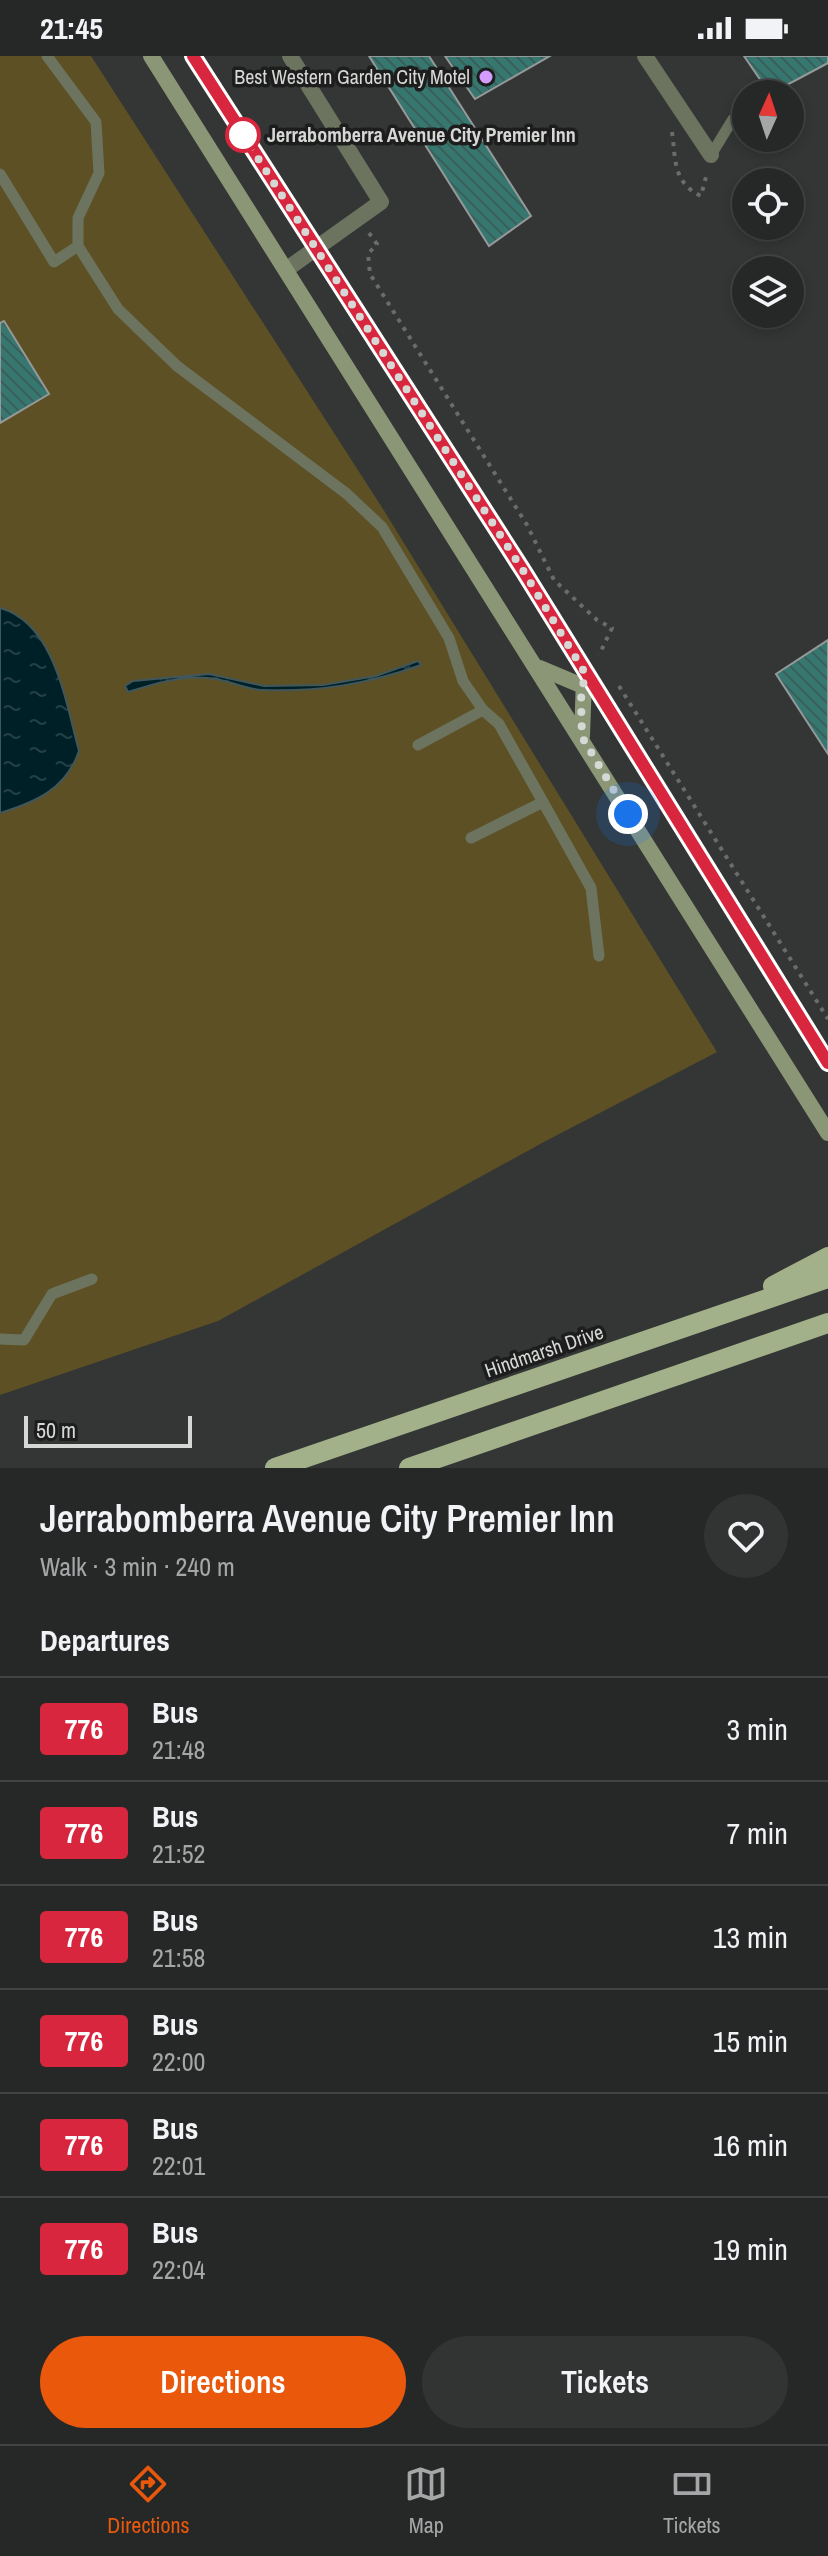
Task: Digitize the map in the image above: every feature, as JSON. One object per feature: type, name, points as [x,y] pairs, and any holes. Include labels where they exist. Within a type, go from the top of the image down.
[{"type":"main road","points":[[151,56],[582,737],[828,1133]]},
{"type":"main road","points":[[193,56],[524,572],[588,684],[828,1063]]},
{"type":"main road","points":[[537,667],[588,684]]},
{"type":"main road","points":[[582,737],[588,684]]},
{"type":"main road","points":[[675,1331],[828,1257]]},
{"type":"main road","name":"Hindmarsh Drive","points":[[275,1468],[828,1278]]},
{"type":"main road","points":[[409,1468],[828,1323]]},
{"type":"main road","points":[[787,1337],[828,1333]]},
{"type":"street","points":[[287,269],[381,202],[290,56]]},
{"type":"street","points":[[645,56],[711,155]]},
{"type":"lane","points":[[47,56],[96,122],[99,173],[78,218],[78,246],[118,309],[177,366],[347,494],[382,527],[449,638],[463,681],[483,710],[499,724],[591,888],[599,956]]},
{"type":"lane","points":[[711,155],[732,121]]},
{"type":"lane","points":[[0,174],[54,262],[78,246]]},
{"type":"lane","points":[[418,745],[483,710]]},
{"type":"lane","points":[[471,838],[543,802]]},
{"type":"lane","points":[[814,1040],[828,1052]]},
{"type":"lane","points":[[0,1339],[23,1341],[52,1294],[92,1279]]},
{"type":"path","points":[[359,218],[377,244],[368,254],[370,274],[527,525],[554,580],[597,620],[612,628],[599,655],[603,663]]},
{"type":"path","points":[[615,679],[828,1019]]},
{"type":"shaded area","points":[[0,56],[91,56],[383,509],[717,1052],[542,1143],[218,1321],[0,1395]]},
{"type":"water","points":[[0,608],[19,617],[34,630],[46,647],[63,689],[79,751],[66,775],[48,792],[0,813]]},
{"type":"water","points":[[418,661],[421,665],[382,677],[303,690],[262,690],[198,677],[128,692],[125,686],[133,681],[209,674],[264,686],[323,685],[376,676]]},
{"type":"building","points":[[369,56],[429,56],[531,216],[489,246]]},
{"type":"building","name":"Best Western Garden City Motel","points":[[445,56],[550,56],[475,99]]},
{"type":"building","points":[[744,56],[828,56],[828,63],[796,80],[760,80]]},
{"type":"building","points":[[4,321],[49,394],[0,423],[0,323]]},
{"type":"building","points":[[828,640],[828,754],[776,674]]},
{"type":"bus line","name":"776","points":[[193,56],[524,572],[828,1063]]},
{"type":"place","name":"Best Western Garden City Motel","points":[[486,77]]},
{"type":"place","name":"Jerrabomberra Avenue City Premier Inn","points":[[243,135]]},
{"type":"route","points":[[243,135],[524,572],[585,673],[581,699],[582,737],[628,814]]}]
